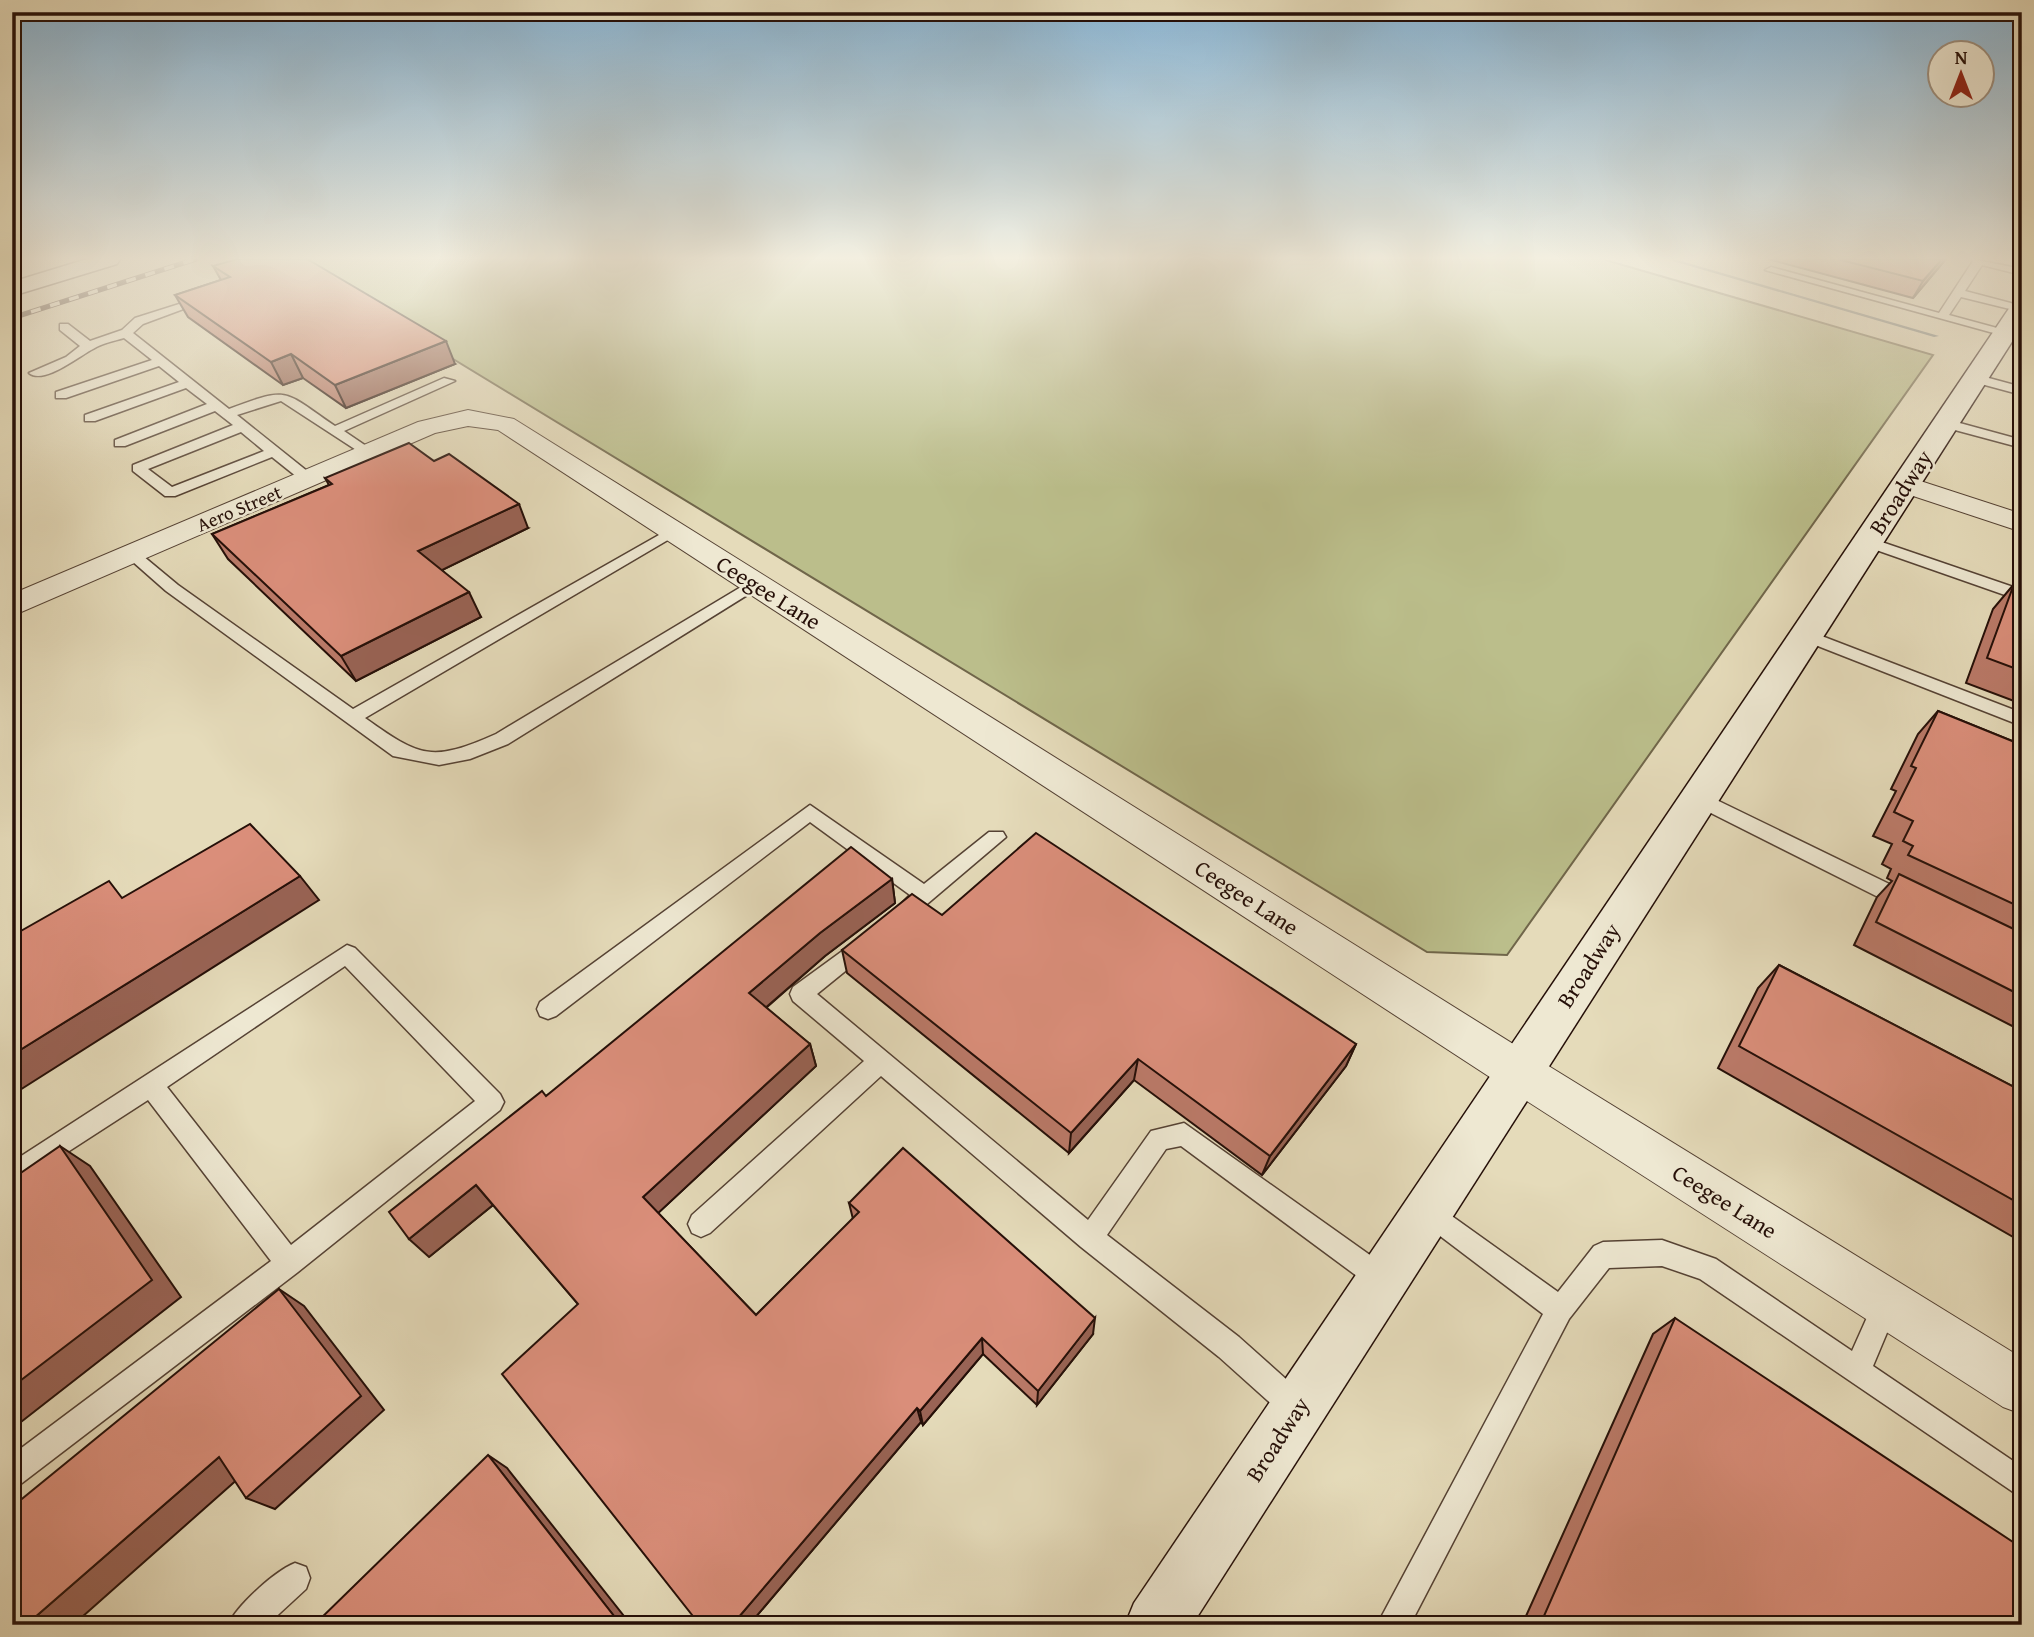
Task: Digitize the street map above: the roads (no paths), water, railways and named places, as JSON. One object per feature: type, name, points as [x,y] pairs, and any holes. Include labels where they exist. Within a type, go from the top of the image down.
[{"type":"main road","name":"Broadway","points":[[1156,1625],[2002,335]]},
{"type":"street","name":"Aero Street","points":[[12,606],[426,427],[468,418]]},
{"type":"street","name":"Ceegee Lane","points":[[468,418],[505,424],[1518,1071],[2022,1388]]},
{"type":"street","points":[[1905,484],[2022,524]]},
{"type":"lane","points":[[75,335],[89,346]]},
{"type":"lane","points":[[35,373],[70,360],[89,346],[119,335]]},
{"type":"lane","points":[[129,335],[307,478]]},
{"type":"lane","points":[[61,395],[160,361]]},
{"type":"lane","points":[[1974,378],[2022,391]]},
{"type":"lane","points":[[334,431],[449,381]]},
{"type":"lane","points":[[90,418],[187,383]]},
{"type":"lane","points":[[120,443],[220,411],[280,396],[367,453]]},
{"type":"lane","points":[[1945,423],[2022,444]]},
{"type":"lane","points":[[241,427],[138,468],[170,493],[273,452]]},
{"type":"lane","points":[[353,717],[673,531]]},
{"type":"lane","points":[[1867,542],[2022,596]]},
{"type":"lane","points":[[132,554],[172,588],[399,751],[419,759],[445,759],[469,754],[502,739],[757,584]]},
{"type":"lane","points":[[1805,635],[2022,720]]},
{"type":"lane","points":[[1698,798],[1929,912]]},
{"type":"lane","points":[[548,1009],[810,813],[924,895]]},
{"type":"lane","points":[[996,837],[801,994],[1090,1238],[1229,1347],[1297,1408]]},
{"type":"lane","points":[[12,1176],[347,954],[492,1102],[289,1263],[12,1473]]},
{"type":"lane","points":[[701,1224],[880,1062]]},
{"type":"lane","points":[[151,1085],[289,1263]]},
{"type":"lane","points":[[1090,1238],[1159,1139],[1184,1133],[1382,1279]]},
{"type":"lane","points":[[1427,1211],[1560,1310]]},
{"type":"lane","points":[[1393,1625],[1560,1310],[1603,1255],[1662,1253],[1707,1268],[2022,1484]]},
{"type":"lane","points":[[1857,1371],[1887,1303]]},
{"type":"lane","points":[[244,1625],[295,1578]]}]
